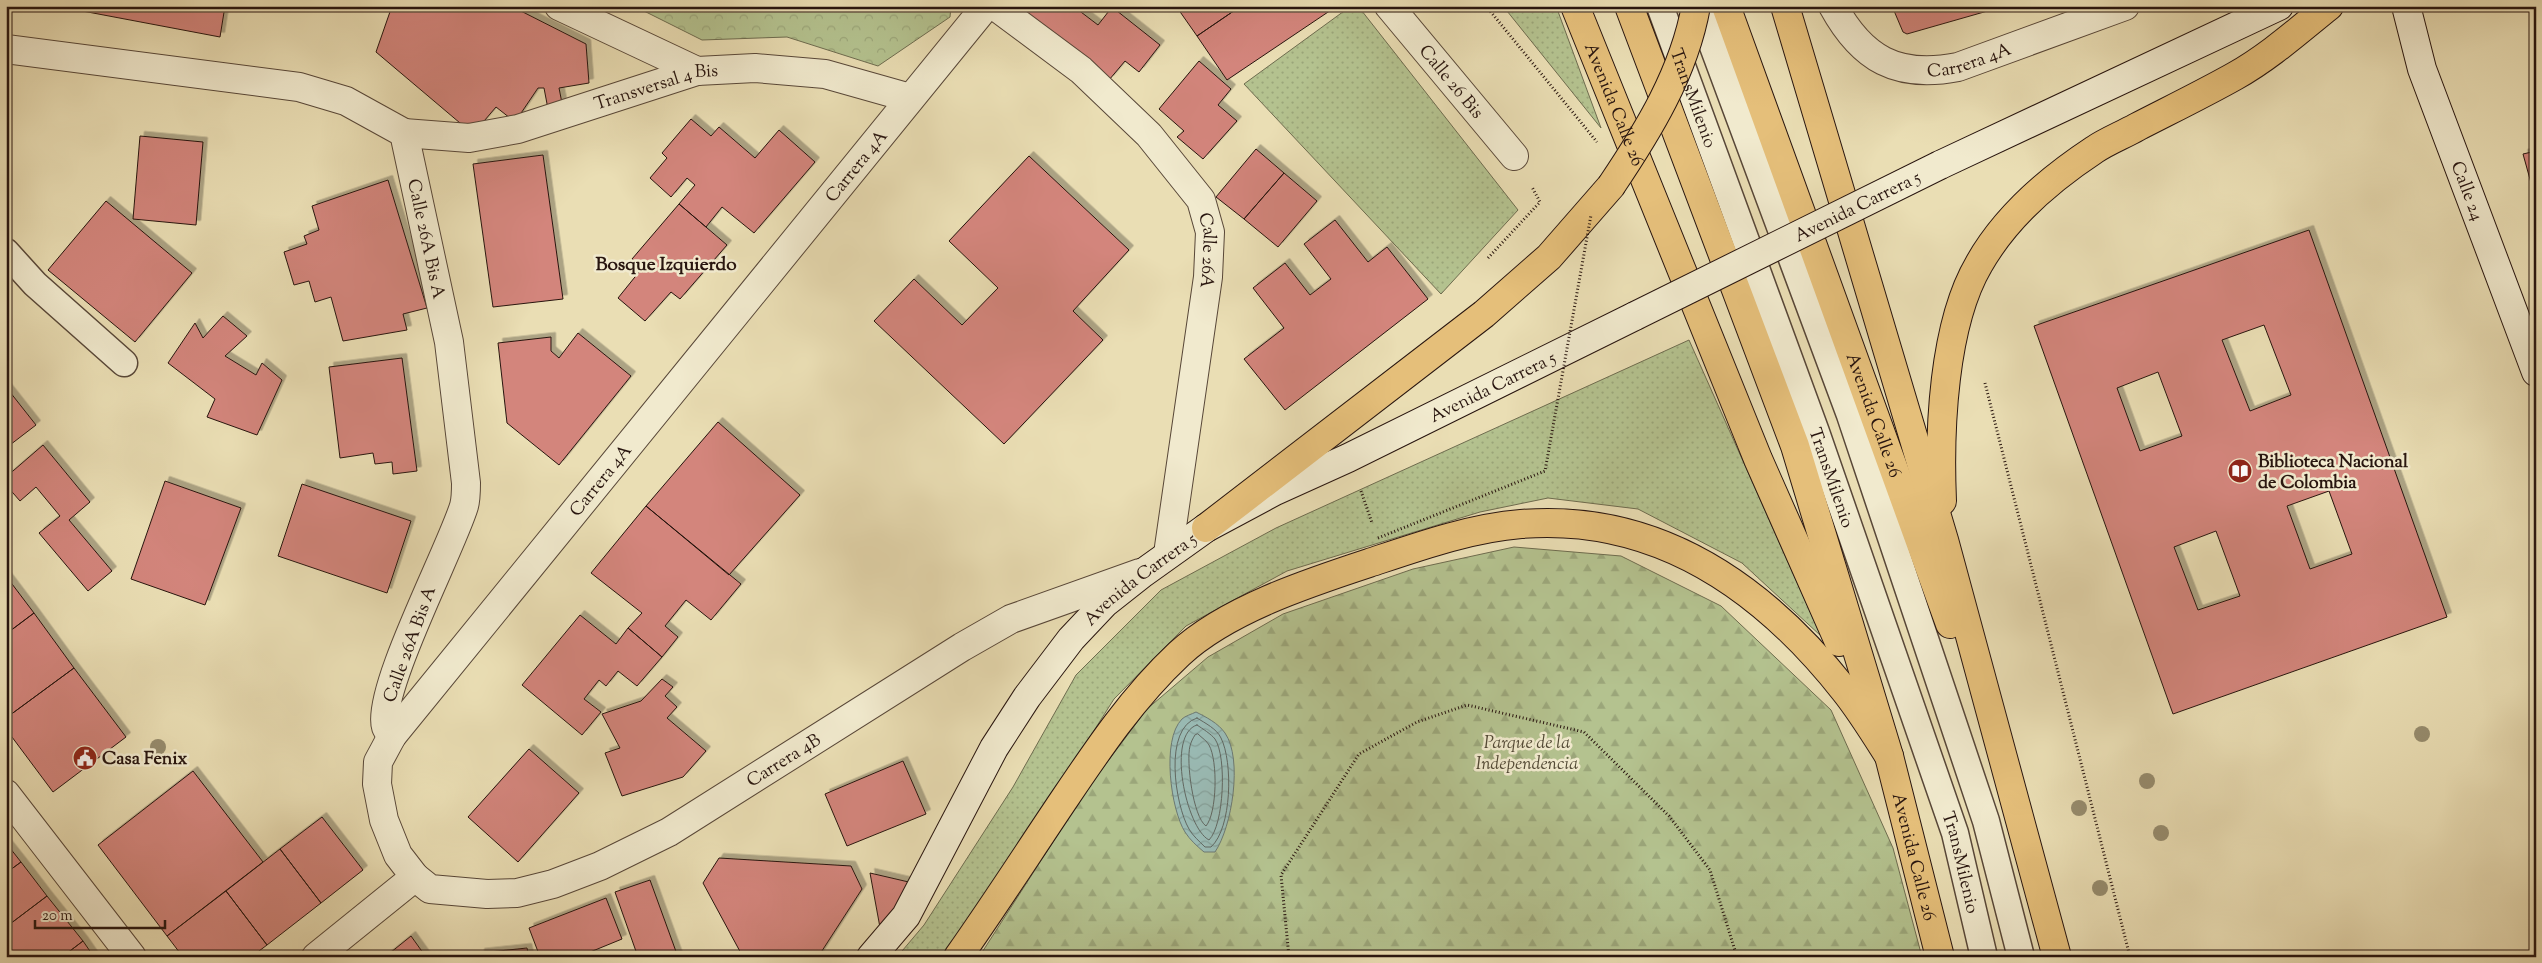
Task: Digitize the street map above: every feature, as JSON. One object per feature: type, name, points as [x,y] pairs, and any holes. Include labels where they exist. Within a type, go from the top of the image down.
[{"type":"main road","name":"Avenida Calle 26","points":[[1575,6],[1758,459],[1889,756]]},
{"type":"main road","name":"Avenida Calle 26","points":[[1630,6],[1795,446],[1889,756],[1940,957]]},
{"type":"main road","points":[[1206,528],[1484,314],[1549,257],[1611,186],[1639,144],[1664,100],[1685,50],[1697,6]]},
{"type":"main road","name":"Avenida Calle 26","points":[[1726,6],[2022,823]]},
{"type":"main road","name":"Avenida Calle 26","points":[[1785,6],[1944,540],[2057,957]]},
{"type":"main road","points":[[1944,540],[1941,486],[1942,434],[1945,390],[1953,338],[1963,299],[1978,264],[1996,239],[2025,205],[2095,149],[2237,75],[2277,48],[2329,6]]},
{"type":"main road","points":[[958,957],[1097,750],[1152,680],[1182,651],[1235,616],[1313,581],[1444,538],[1520,524],[1596,525],[1666,544],[1696,558],[1730,578],[1773,613],[1810,650],[1846,692],[1889,756]]},
{"type":"street","points":[[559,6],[697,71]]},
{"type":"street","name":"Carrera 4A","points":[[415,877],[398,855],[384,820],[377,784],[378,762],[392,736],[986,6]]},
{"type":"street","name":"Calle 26A","points":[[995,6],[1081,70],[1149,135],[1201,200],[1210,232],[1208,277],[1168,554]]},
{"type":"street","name":"Calle 26 Bis","points":[[1389,6],[1514,156]]},
{"type":"street","name":"Carrera 4A","points":[[1832,6],[1846,31],[1867,52],[1892,65],[1915,70],[1936,71],[1958,67],[2125,6]]},
{"type":"street","name":"Avenida Carrera 5","points":[[871,957],[906,916],[994,748],[1026,696],[1071,638],[1105,603],[1143,572],[1206,528],[1275,491],[1348,458],[1940,164],[2279,6]]},
{"type":"street","name":"Calle 24","points":[[2406,6],[2422,70],[2536,372]]},
{"type":"street","points":[[6,49],[298,87],[346,101],[404,133]]},
{"type":"street","name":"Transversal 4 Bis","points":[[404,133],[469,138],[518,129],[697,71],[755,68],[825,74],[910,98]]},
{"type":"street","name":"Calle 26A Bis A","points":[[392,736],[385,726],[386,709],[391,689],[424,598],[464,505],[466,483],[449,342],[404,133]]},
{"type":"street","name":"Carrera 4B","points":[[415,877],[430,889],[486,894],[517,893],[553,884],[600,866],[670,832],[962,647],[1011,619],[1143,572]]},
{"type":"street","points":[[6,794],[132,957]]},
{"type":"street","points":[[316,957],[415,877]]},
{"type":"lane","name":"TransMilenio","points":[[1660,6],[1816,432],[1949,814],[1984,957]]},
{"type":"lane","name":"TransMilenio","points":[[1697,6],[1850,415],[1986,821],[2021,957]]},
{"type":"lane","points":[[6,252],[36,284],[124,362]]},
{"type":"path","points":[[1486,6],[1603,150]]},
{"type":"path","points":[[1483,263],[1540,202],[1514,156]]},
{"type":"path","points":[[1348,458],[1378,538],[1544,471],[1592,208]]},
{"type":"path","points":[[1983,376],[2130,957]]},
{"type":"path","points":[[1289,957],[1282,875],[1359,754],[1417,722],[1467,705],[1584,732],[1669,816],[1710,870],[1737,957]]},
{"type":"green space","points":[[634,6],[951,6],[950,17],[878,66],[787,37],[702,40]]},
{"type":"green space","points":[[1351,6],[1358,6],[1518,210],[1441,294],[1244,84]]},
{"type":"green space","points":[[1503,6],[1556,6],[1601,128]]},
{"type":"green space","points":[[1689,340],[1821,636],[1742,563],[1638,509],[1548,498],[1480,512],[1287,571],[1186,626],[1114,699],[984,904],[940,957],[897,957],[924,925],[1013,787],[1076,675],[1161,590],[1276,528]]},
{"type":"green space","name":"Parque de la Independencia","points":[[1514,547],[1621,556],[1721,606],[1831,710],[1893,848],[1922,957],[979,957],[1087,789],[1147,709],[1208,657],[1283,614],[1413,569]]},
{"type":"water","points":[[1196,712],[1208,718],[1222,729],[1230,745],[1233,759],[1233,793],[1230,810],[1221,841],[1215,852],[1204,852],[1187,835],[1180,822],[1172,792],[1170,758],[1172,742],[1176,729],[1182,719]]},
{"type":"building","points":[[56,6],[225,6],[220,37]]},
{"type":"building","points":[[392,6],[511,6],[586,44],[589,83],[559,88],[562,103],[548,109],[544,88],[538,88],[515,122],[496,107],[473,134],[376,52]]},
{"type":"building","points":[[1026,6],[1079,6],[1077,9],[1098,25],[1112,7],[1160,45],[1139,72],[1125,61],[1109,80],[1022,11]]},
{"type":"building","points":[[1176,6],[1241,6],[1197,36]]},
{"type":"building","points":[[1241,6],[1337,6],[1227,80],[1197,36]]},
{"type":"building","points":[[1892,6],[1997,6],[1998,8],[1907,34],[1903,32]]},
{"type":"building","points":[[1199,61],[1231,89],[1218,105],[1237,121],[1203,159],[1177,137],[1184,131],[1159,109]]},
{"type":"building","points":[[691,119],[711,136],[719,127],[755,158],[779,130],[815,162],[754,233],[722,207],[706,227],[679,204],[695,185],[687,178],[671,197],[650,178],[667,158],[662,153]]},
{"type":"building","points":[[140,136],[203,142],[196,225],[133,219]]},
{"type":"building","points":[[1256,149],[1284,173],[1244,219],[1216,197]]},
{"type":"building","points":[[2536,151],[2536,201],[2523,154]]},
{"type":"building","points":[[543,155],[563,299],[493,307],[473,164]]},
{"type":"building","points":[[1029,156],[1129,250],[1073,311],[1103,340],[1004,444],[874,321],[914,279],[962,325],[998,288],[949,241]]},
{"type":"building","points":[[1284,173],[1317,201],[1278,247],[1244,219]]},
{"type":"building","points":[[388,180],[427,308],[403,314],[407,330],[343,341],[331,297],[315,302],[309,281],[294,285],[284,252],[307,244],[304,236],[319,230],[312,206]]},
{"type":"building","points":[[106,201],[192,273],[135,342],[48,270]]},
{"type":"building","points":[[679,204],[727,245],[680,299],[671,292],[645,321],[618,298],[643,267],[632,259]]},
{"type":"building","points":[[1335,220],[1368,262],[1387,247],[1428,299],[1285,410],[1244,359],[1284,328],[1253,288],[1285,263],[1310,295],[1331,279],[1304,244]]},
{"type":"building","name":"Biblioteca Nacional de Colombia","points":[[2309,230],[2447,617],[2173,714],[2034,326]],"holes":[[[2264,325],[2291,395],[2250,411],[2222,340]],[[2158,372],[2182,436],[2140,451],[2117,388]],[[2329,491],[2352,554],[2310,569],[2287,506]],[[2216,531],[2240,596],[2198,610],[2174,547]]]},
{"type":"building","points":[[223,316],[247,336],[225,356],[256,375],[262,363],[282,380],[257,435],[207,417],[215,399],[168,363],[195,323],[203,338]]},
{"type":"building","points":[[578,333],[631,376],[559,465],[507,423],[498,343],[551,337],[551,351],[559,358]]},
{"type":"building","points":[[402,358],[417,471],[393,474],[392,462],[375,464],[373,453],[340,458],[329,367]]},
{"type":"building","points":[[6,387],[36,425],[6,448]]},
{"type":"building","points":[[718,422],[800,495],[729,575],[646,506]]},
{"type":"building","points":[[43,445],[90,502],[69,520],[112,571],[88,591],[39,533],[60,516],[36,487],[20,501],[6,485],[6,477]]},
{"type":"building","points":[[165,481],[241,508],[205,605],[131,579]]},
{"type":"building","points":[[302,484],[411,521],[387,593],[278,556]]},
{"type":"building","points":[[646,506],[741,584],[711,620],[686,600],[665,626],[678,637],[662,657],[628,628],[642,613],[591,573]]},
{"type":"building","points":[[6,576],[34,613],[6,634]]},
{"type":"building","points":[[34,613],[74,668],[6,718],[6,634]]},
{"type":"building","points":[[580,615],[616,644],[628,628],[662,657],[637,686],[618,671],[606,686],[599,680],[584,699],[601,712],[582,735],[522,685]]},
{"type":"building","points":[[74,668],[126,737],[53,792],[6,729],[6,718]]},
{"type":"building","points":[[662,679],[673,687],[665,696],[677,707],[667,718],[706,751],[683,777],[622,796],[605,753],[620,748],[602,714],[641,701]]},
{"type":"building","points":[[529,749],[579,793],[518,862],[468,817]]},
{"type":"building","points":[[903,761],[926,814],[847,846],[825,794]]},
{"type":"building","points":[[193,771],[263,862],[167,936],[98,845]]},
{"type":"building","points":[[322,817],[363,870],[321,903],[280,849]]},
{"type":"building","points":[[6,843],[21,862],[6,873]]},
{"type":"building","points":[[280,849],[321,903],[267,945],[226,891]]},
{"type":"building","points":[[719,858],[851,866],[862,889],[818,957],[743,957],[703,883]]},
{"type":"building","points":[[21,862],[47,896],[6,927],[6,873]]},
{"type":"building","points":[[870,873],[913,883],[881,933]]},
{"type":"building","points":[[650,880],[678,957],[638,957],[615,892]]},
{"type":"building","points":[[226,891],[267,945],[251,957],[183,957],[167,936]]},
{"type":"building","points":[[47,896],[83,941],[62,957],[6,957],[6,927]]},
{"type":"building","points":[[606,898],[622,939],[578,957],[540,957],[529,928]]},
{"type":"building","points":[[411,936],[426,957],[385,957]]},
{"type":"building","points":[[83,941],[94,957],[62,957]]},
{"type":"building","points":[[527,948],[529,957],[480,957],[480,953]]},
{"type":"place","name":"Biblioteca Nacional de Colombia","points":[[2240,471]]},
{"type":"place","name":"Casa Fenix","points":[[85,758]]},
{"type":"district","name":"Bosque Izquierdo","points":[[666,263]]}]
